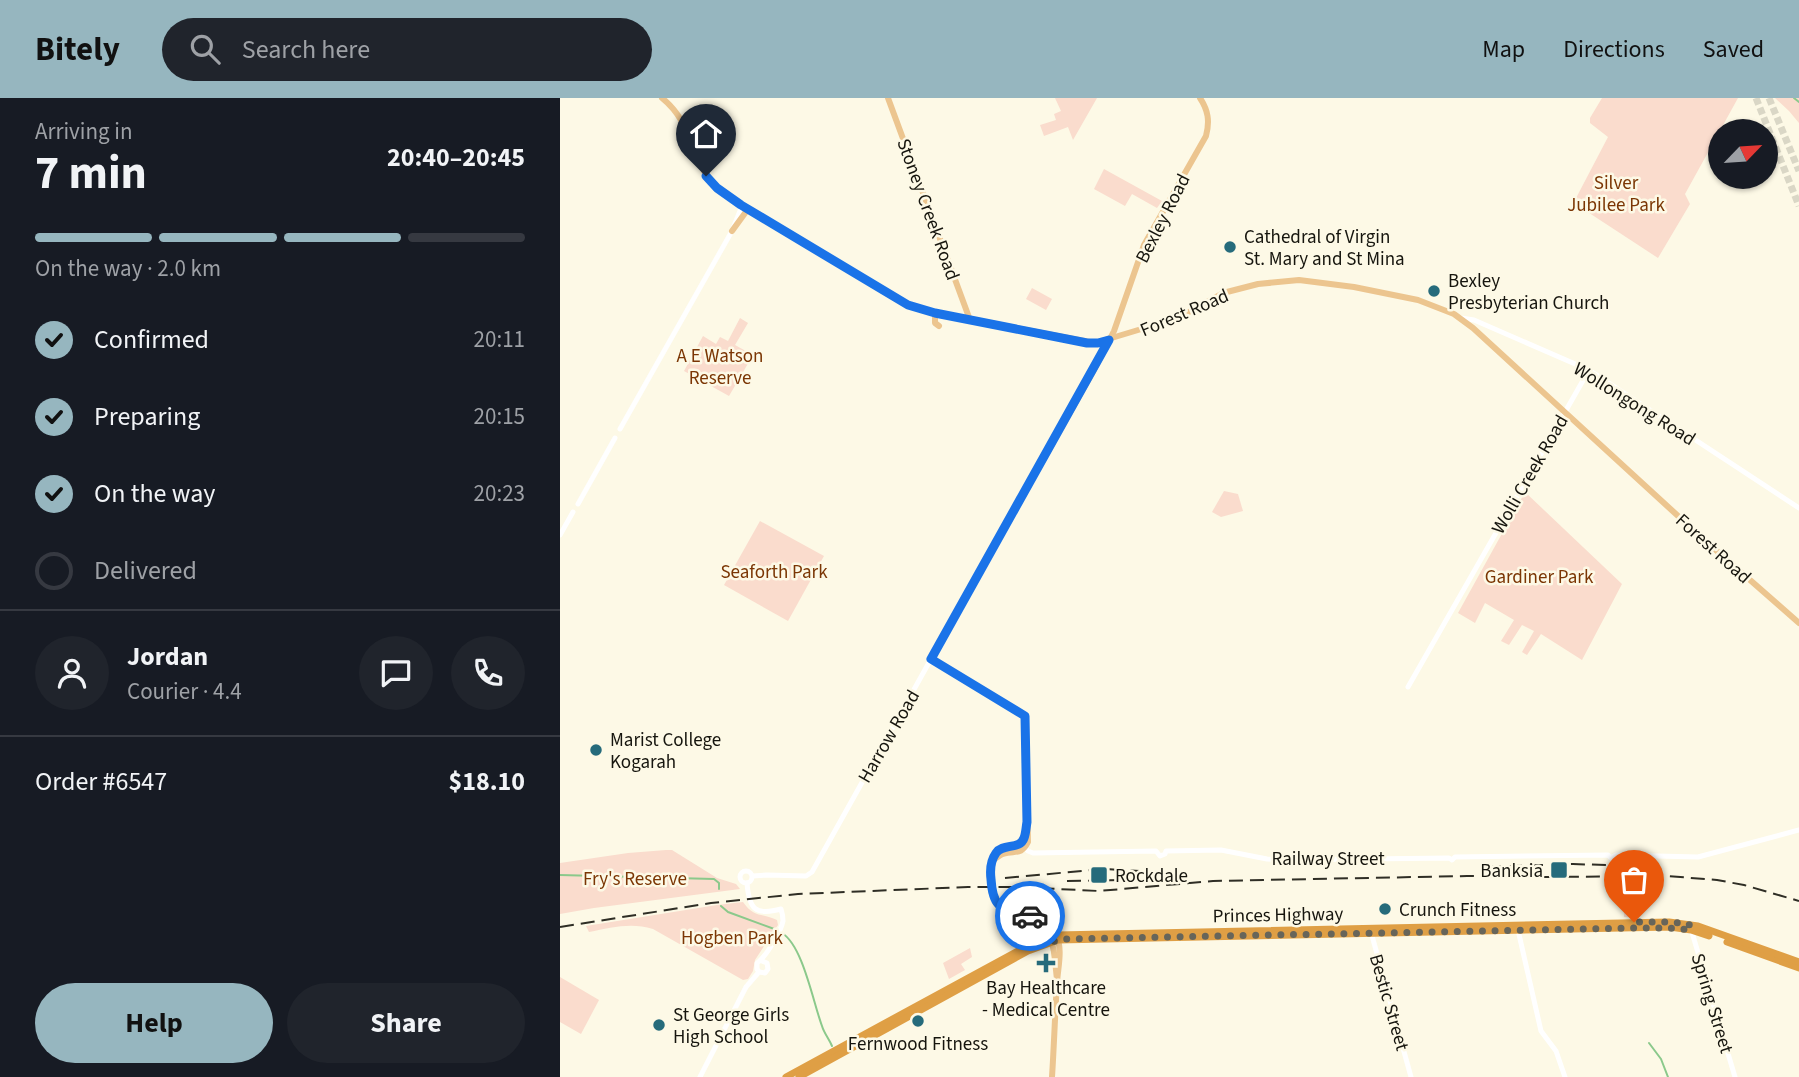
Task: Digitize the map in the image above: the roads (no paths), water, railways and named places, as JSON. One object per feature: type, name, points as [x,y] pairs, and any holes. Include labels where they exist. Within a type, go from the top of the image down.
[{"type":"highway","points":[[1027,946],[1041,935],[1036,919]]},
{"type":"highway","name":"Princes Highway","points":[[799,1077],[836,1053],[1027,946],[1054,939],[1670,922],[1799,965]]},
{"type":"highway","name":"Princes Highway","points":[[1371,930],[1690,927]]},
{"type":"highway","name":"Princes Highway","points":[[786,1077],[1054,939]]},
{"type":"main road","name":"Forest Road","points":[[662,98],[683,121],[698,162],[717,188],[916,309],[1087,343],[1109,340],[1177,317],[1223,293],[1290,280],[1354,287],[1419,300],[1449,311],[1461,318],[1799,623]]},
{"type":"main road","name":"Stoney Creek Road","points":[[888,98],[970,320]]},
{"type":"main road","name":"Bexley Road","points":[[1109,340],[1144,245],[1206,136],[1208,115],[1200,98]]},
{"type":"main road","points":[[730,233],[748,209]]},
{"type":"main road","name":"Harrow Road","points":[[931,659],[1109,340]]},
{"type":"main road","points":[[931,659],[1025,716],[1029,837],[1020,852],[1002,855],[993,860],[990,871],[991,891],[1002,907],[1036,919],[1054,939]]},
{"type":"main road","points":[[1002,907],[1038,914],[1048,921],[1054,939],[1057,979],[1052,1077]]},
{"type":"street","points":[[560,535],[573,512],[572,505],[578,504],[615,438],[621,436],[620,429],[730,233],[741,205]]},
{"type":"street","name":"Wollongong Road","points":[[1461,318],[1474,320],[1589,370],[1799,508]]},
{"type":"street","name":"Wolli Creek Road","points":[[1408,687],[1589,370]]},
{"type":"street","name":"Harrow Road","points":[[752,876],[809,874],[931,659]]},
{"type":"street","name":"Railway Street","points":[[1023,845],[1030,852],[1037,853],[1156,851],[1158,846],[1161,846],[1166,851],[1221,850],[1273,860],[1608,855],[1612,850],[1616,855],[1693,858],[1799,830]]},
{"type":"street","points":[[747,871],[752,876],[751,882],[747,883],[741,880],[741,874],[747,871]]},
{"type":"street","points":[[747,883],[749,900],[754,908],[778,918],[780,928]]},
{"type":"street","points":[[759,972],[757,965],[764,962],[783,920],[782,909],[766,911]]},
{"type":"street","name":"Spring Street","points":[[1690,927],[1735,1077]]},
{"type":"street","name":"Bestic Street","points":[[1371,930],[1411,1077]]},
{"type":"street","points":[[1518,930],[1541,1031],[1556,1051],[1565,1077]]},
{"type":"street","points":[[700,1077],[746,987],[759,972],[763,973],[769,967],[764,962]]},
{"type":"waterway","points":[[1794,98],[1799,102]]},
{"type":"waterway","points":[[560,875],[714,879],[719,883],[719,889]]},
{"type":"waterway","points":[[721,906],[728,912],[777,930]]},
{"type":"waterway","points":[[782,933],[802,962],[823,1029],[832,1046]]},
{"type":"waterway","points":[[1649,1043],[1661,1059],[1668,1077]]},
{"type":"tunnel","points":[[1756,98],[1799,206]]},
{"type":"tunnel","points":[[1769,98],[1799,171]]},
{"type":"railway","points":[[1487,867],[1573,864],[1634,866]]},
{"type":"railway","points":[[1005,878],[1103,869],[1193,874]]},
{"type":"railway","points":[[560,927],[711,903],[798,894],[968,887],[1099,891],[1213,881],[1467,876],[1667,876],[1744,885],[1799,901]]},
{"type":"railway","points":[[1067,881],[1123,880]]},
{"type":"place","name":"Cathedral of Virgin St. Mary and St Mina","points":[[1230,247]]},
{"type":"place","name":"Bexley Presbyterian Church","points":[[1434,291]]},
{"type":"place","name":"Marist College Kogarah","points":[[596,750]]},
{"type":"place","name":"Banksia","points":[[1559,870]]},
{"type":"place","name":"Rockdale","points":[[1099,875]]},
{"type":"place","name":"Crunch Fitness","points":[[1385,909]]},
{"type":"place","name":"Bay Healthcare - Medical Centre","points":[[1046,963]]},
{"type":"place","name":"Fernwood Fitness","points":[[918,1021]]},
{"type":"place","name":"St George Girls High School","points":[[659,1025]]},
{"type":"park label","name":"Silver Jubilee Park","points":[[1616,193]]},
{"type":"park label","name":"A E Watson Reserve","points":[[720,366]]},
{"type":"park label","name":"Seaforth Park","points":[[774,571]]},
{"type":"park label","name":"Gardiner Park","points":[[1539,576]]},
{"type":"park label","name":"Fry's Reserve","points":[[635,878]]},
{"type":"park label","name":"Hogben Park","points":[[732,937]]}]
